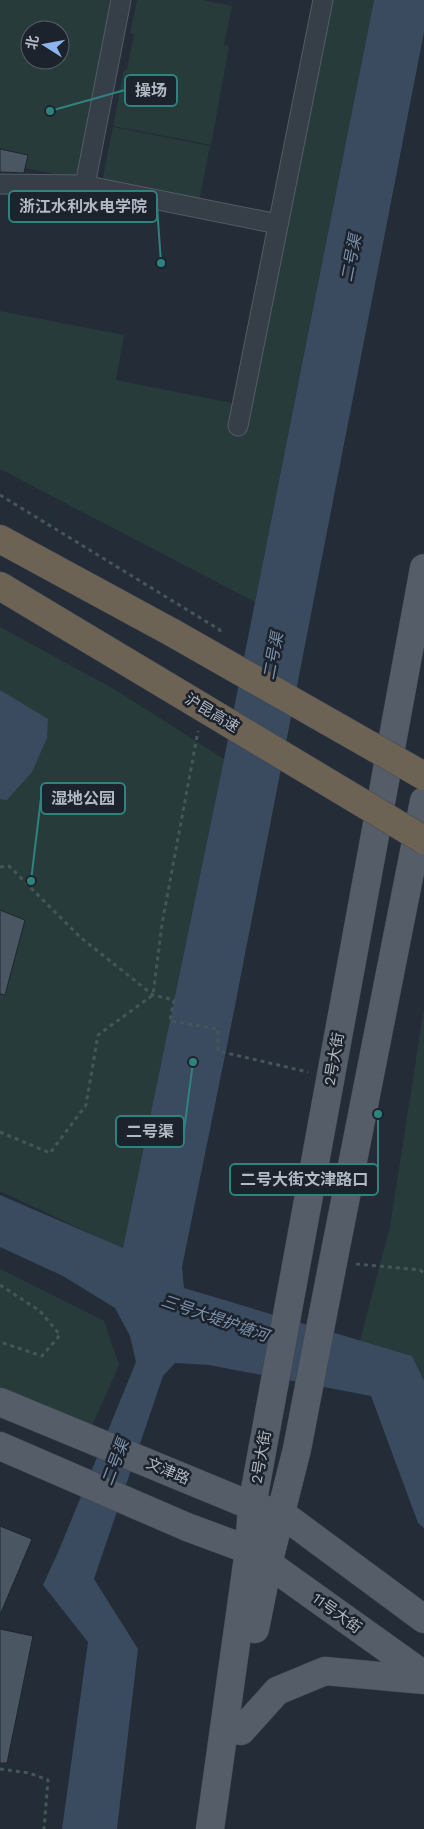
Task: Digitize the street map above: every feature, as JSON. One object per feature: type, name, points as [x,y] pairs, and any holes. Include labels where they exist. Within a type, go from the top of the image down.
[{"type":"highway","points":[[0,539],[172,633],[424,776]]},
{"type":"highway","name":"沪昆高速","points":[[0,586],[424,840]]},
{"type":"main road","name":"2号大街","points":[[259,1557],[252,1506],[424,568]]},
{"type":"main road","points":[[210,1829],[259,1557],[282,1514],[298,1449],[424,800]]},
{"type":"main road","name":"文津路","points":[[0,1402],[252,1506]]},
{"type":"main road","points":[[0,1446],[131,1504],[259,1557]]},
{"type":"main road","points":[[252,1506],[282,1514],[424,1619]]},
{"type":"main road","points":[[229,1829],[252,1646],[259,1557]]},
{"type":"main road","name":"11号大街","points":[[259,1557],[424,1676]]},
{"type":"main road","points":[[241,1731],[277,1691],[325,1672],[424,1680]]},
{"type":"street","points":[[86,180],[121,0]]},
{"type":"street","points":[[238,426],[323,0]]},
{"type":"street","points":[[0,184],[83,185],[278,224]]},
{"type":"path","points":[[0,495],[220,630],[218,639]]},
{"type":"path","points":[[0,1132],[50,1153],[86,1104],[98,1034],[153,995],[164,915],[199,724]]},
{"type":"path","points":[[0,867],[9,866],[80,937],[153,995],[174,1000],[170,1021],[218,1029],[218,1051],[331,1078]]},
{"type":"path","points":[[333,1262],[420,1270],[424,1272]]},
{"type":"path","points":[[0,1285],[40,1311],[60,1335],[42,1356],[0,1342]]},
{"type":"path","points":[[0,1769],[29,1773],[48,1780],[44,1829]]},
{"type":"shaded area","points":[[0,0],[121,0],[86,180],[0,163]]},
{"type":"shaded area","points":[[137,0],[202,0],[232,6],[224,45],[229,46],[211,145],[113,126],[124,70],[127,70],[134,34],[130,33]]},
{"type":"shaded area","points":[[324,0],[374,0],[255,602],[0,469],[0,311],[124,335],[116,380],[242,405]]},
{"type":"shaded area","points":[[113,127],[210,146],[199,202],[102,182]]},
{"type":"shaded area","points":[[0,627],[114,689],[224,759],[123,1249],[0,1191]]},
{"type":"shaded area","points":[[424,1008],[424,1480],[357,1352],[390,1227]]},
{"type":"shaded area","points":[[0,1269],[104,1321],[119,1365],[83,1446],[0,1408]]},
{"type":"water","name":"三号大堤护塘河","points":[[374,0],[424,0],[424,32],[233,1016],[182,1267],[184,1288],[412,1356],[424,1381],[424,1528],[418,1523],[371,1396],[209,1365],[175,1363],[163,1376],[94,1579],[138,1649],[117,1829],[62,1829],[88,1642],[43,1585],[136,1362],[130,1336],[115,1308],[63,1276],[0,1247],[0,1195],[123,1248],[224,759]]},
{"type":"water","points":[[0,690],[48,719],[47,738],[32,772],[7,800],[0,799]]},
{"type":"building","points":[[0,149],[28,155],[24,173],[0,172]]},
{"type":"building","points":[[0,910],[25,920],[5,995],[0,994]]},
{"type":"building","points":[[0,1526],[32,1539],[0,1615]]},
{"type":"building","points":[[0,1629],[33,1636],[7,1763],[0,1763]]},
{"type":"place","name":"操场","points":[[50,111]]},
{"type":"place","name":"浙江水利水电学院","points":[[161,263]]},
{"type":"place","name":"湿地公园","points":[[31,881]]},
{"type":"place","name":"二号渠","points":[[193,1062]]},
{"type":"place","name":"二号大街文津路口","points":[[378,1114]]}]
